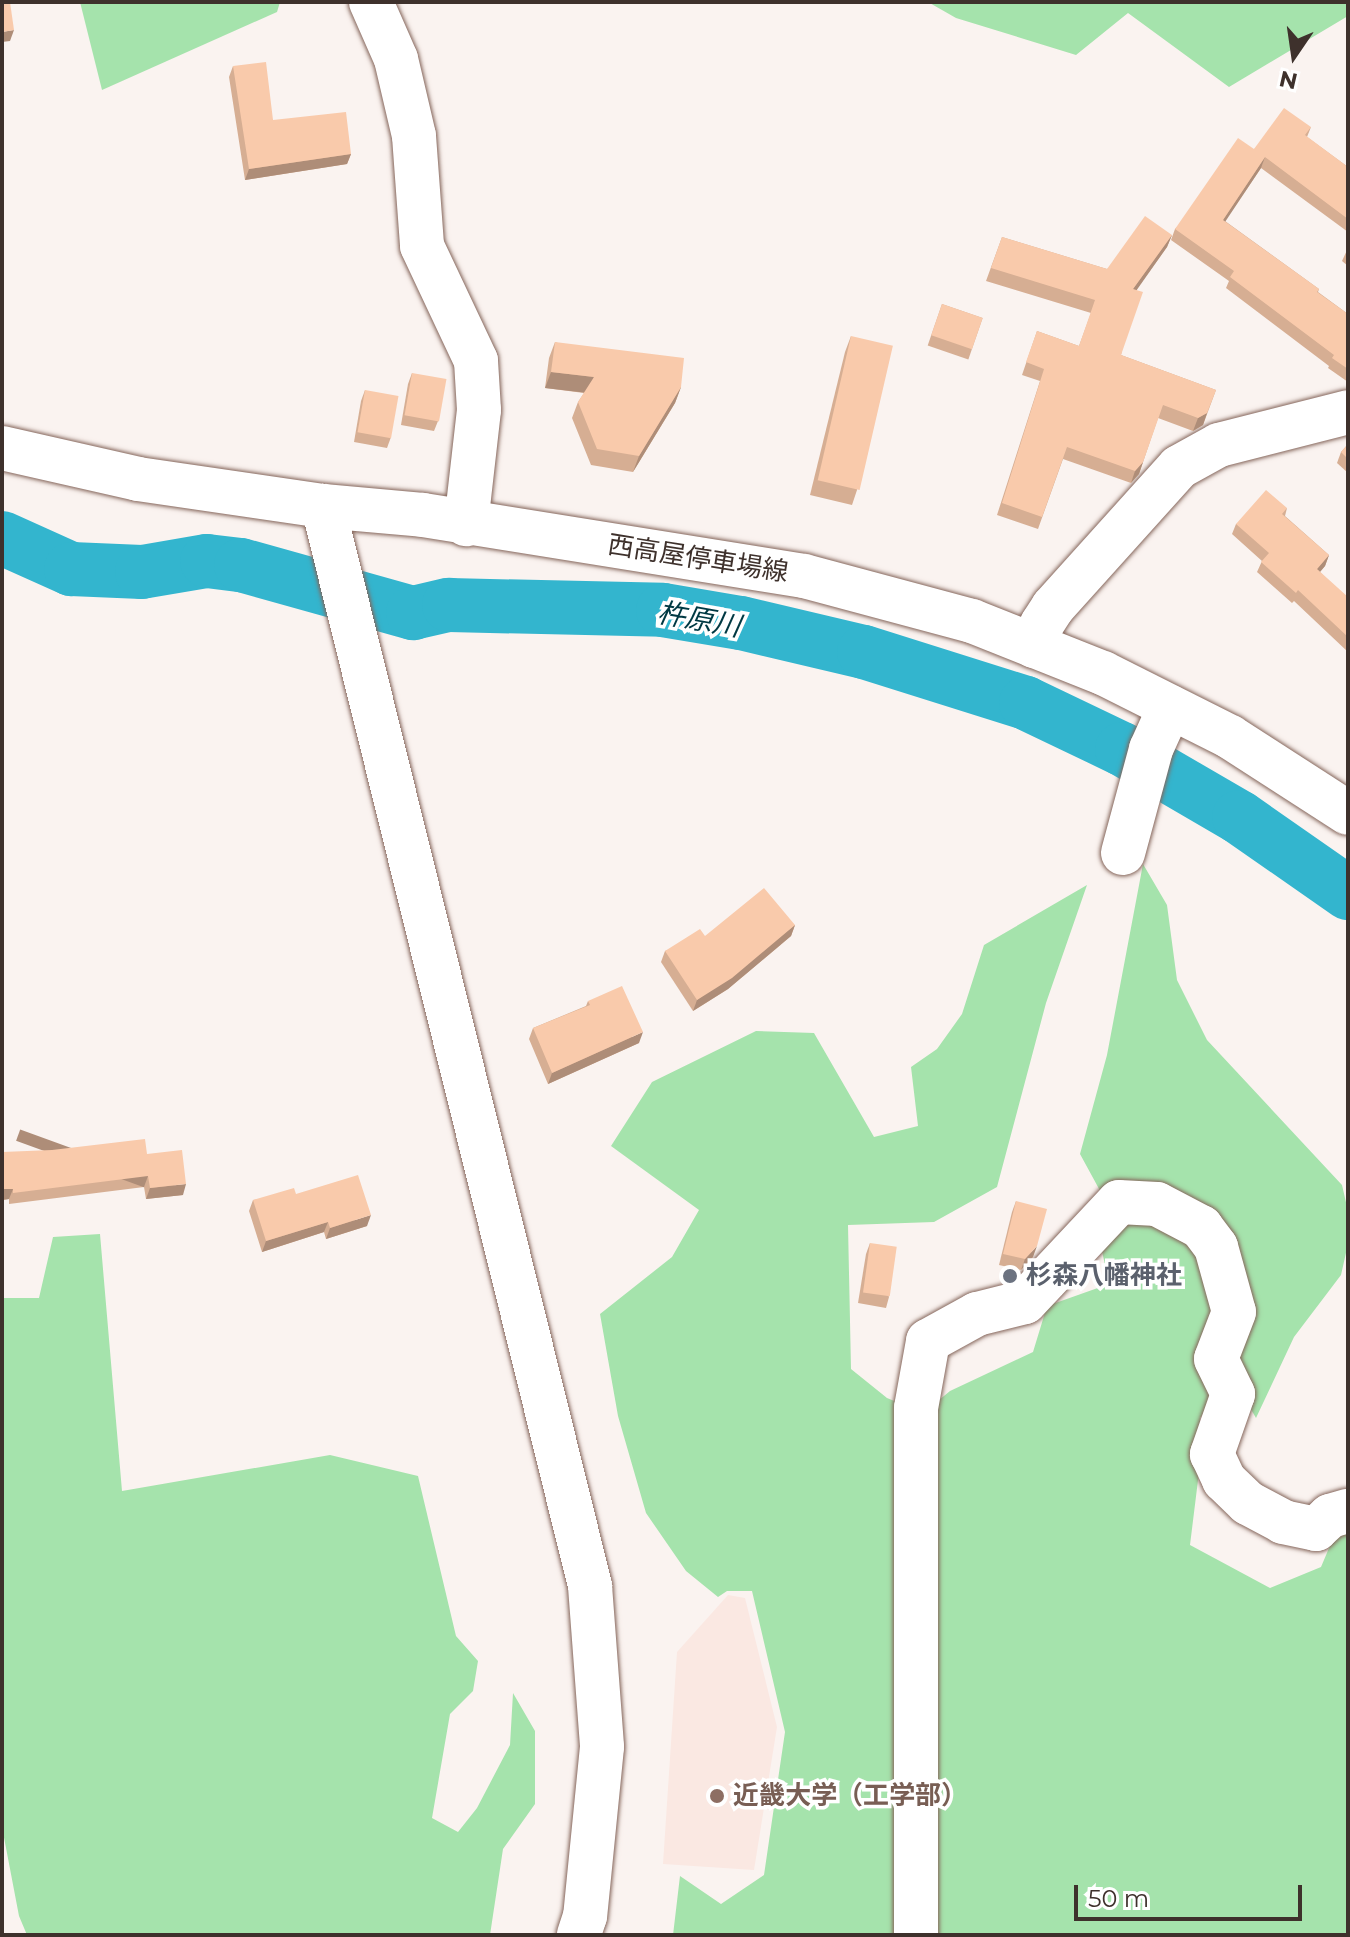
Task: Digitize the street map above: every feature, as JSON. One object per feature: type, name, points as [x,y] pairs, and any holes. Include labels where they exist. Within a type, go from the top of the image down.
[{"type":"street","points":[[371,2],[396,59],[414,136],[422,246],[476,361],[479,410],[466,524]]},
{"type":"street","points":[[1034,646],[1042,624],[1053,607],[1179,467],[1219,445],[1348,412]]},
{"type":"street","name":"西高屋停車場線","points":[[2,448],[138,479],[323,506],[423,515],[804,576],[972,621],[1103,673],[1230,737],[1348,813]]},
{"type":"street","points":[[323,506],[590,1586],[602,1747],[585,1916],[579,1935]]},
{"type":"street","points":[[1128,833],[1151,749],[1170,707]]},
{"type":"street","points":[[916,1935],[916,1408],[928,1341],[977,1314],[1025,1302],[1119,1202],[1157,1204],[1201,1227],[1216,1247],[1234,1312],[1216,1359],[1233,1394],[1212,1454],[1224,1480],[1248,1503],[1283,1522],[1316,1529],[1330,1516],[1348,1511]]},
{"type":"shaded area","name":"近畿大学（工学部）","points":[[728,1595],[745,1598],[777,1727],[754,1870],[663,1864],[677,1652]]},
{"type":"green space","points":[[80,2],[280,2],[277,12],[102,90]]},
{"type":"green space","points":[[928,2],[1348,2],[1348,16],[1229,87],[1128,13],[1076,55],[956,18]]},
{"type":"green space","points":[[1143,864],[1167,905],[1177,980],[1207,1040],[1342,1185],[1348,1211],[1348,1244],[1341,1275],[1294,1337],[1256,1418],[1223,1361],[1226,1249],[1104,1198],[1080,1154],[1107,1055]]},
{"type":"green space","points":[[1087,885],[1046,1003],[997,1187],[934,1222],[848,1225],[851,1369],[887,1398],[909,1407],[909,1935],[673,1935],[680,1876],[721,1904],[764,1875],[785,1732],[752,1591],[727,1591],[718,1597],[686,1571],[646,1513],[618,1416],[600,1314],[672,1257],[699,1210],[611,1146],[652,1082],[756,1031],[814,1033],[874,1137],[918,1126],[911,1067],[937,1049],[962,1014],[984,945]]},
{"type":"green space","points":[[1126,1218],[1153,1220],[1214,1261],[1218,1395],[1200,1418],[1200,1464],[1190,1545],[1270,1588],[1321,1567],[1340,1522],[1348,1518],[1348,1935],[927,1935],[927,1410],[950,1391],[1033,1352],[1047,1306],[1109,1284],[1102,1251]]},
{"type":"green space","points":[[100,1234],[122,1491],[330,1455],[418,1476],[456,1636],[478,1661],[473,1691],[450,1714],[432,1818],[458,1832],[477,1808],[510,1745],[513,1693],[535,1731],[535,1804],[503,1849],[490,1935],[27,1935],[19,1916],[2,1827],[2,1298],[39,1298],[53,1237]]},
{"type":"building","points":[[2,2],[10,2],[14,30],[2,32]]},
{"type":"building","points":[[266,62],[273,120],[346,112],[351,154],[249,169],[233,66]]},
{"type":"building","points":[[1284,108],[1311,127],[1305,135],[1348,167],[1348,219],[1265,157],[1223,220],[1319,289],[1317,292],[1348,314],[1348,369],[1332,358],[1334,355],[1230,277],[1234,271],[1175,229],[1238,138],[1254,149]]},
{"type":"building","points":[[1145,216],[1172,235],[1133,289],[1143,292],[1121,355],[1216,390],[1207,413],[1198,418],[1163,405],[1143,462],[1135,471],[1067,447],[1042,517],[1002,503],[1044,369],[1026,362],[1037,331],[1079,346],[1095,300],[991,268],[1002,237],[1107,269]]},
{"type":"building","points":[[942,304],[983,318],[972,349],[931,335]]},
{"type":"building","points":[[851,336],[893,346],[860,490],[818,480]]},
{"type":"building","points":[[555,342],[684,358],[681,387],[639,456],[597,449],[578,402],[594,377],[551,372]]},
{"type":"building","points":[[412,373],[446,379],[439,421],[405,415]]},
{"type":"building","points":[[365,390],[398,396],[391,438],[358,432]]},
{"type":"building","points":[[1348,444],[1348,459],[1341,452]]},
{"type":"building","points":[[1266,490],[1287,508],[1282,514],[1329,555],[1317,569],[1348,597],[1348,637],[1298,590],[1296,593],[1261,562],[1269,553],[1236,524]]},
{"type":"building","points":[[764,888],[795,925],[732,978],[697,1000],[665,951],[700,929],[705,936]]},
{"type":"building","points":[[622,986],[643,1032],[552,1073],[533,1028],[590,1005],[588,1001]]},
{"type":"building","points":[[145,1139],[147,1154],[182,1150],[186,1184],[150,1188],[148,1176],[13,1193],[13,1189],[2,1189],[2,1152],[52,1150]]},
{"type":"building","points":[[358,1175],[371,1215],[330,1228],[328,1222],[266,1241],[253,1200],[294,1188],[296,1194]]},
{"type":"building","points":[[1016,1201],[1047,1209],[1037,1246],[1025,1259],[1003,1254]]},
{"type":"building","points":[[870,1243],[897,1247],[890,1296],[863,1293]]},
{"type":"waterway","name":"杵原川","points":[[2,538],[71,569],[142,572],[207,561],[241,565],[413,613],[449,605],[663,610],[741,623],[864,652],[1026,703],[1122,749],[1239,817],[1348,893]]},
{"type":"place","name":"杉森八幡神社","points":[[1010,1276]]},
{"type":"place","name":"近畿大学（工学部）","points":[[717,1796]]}]
